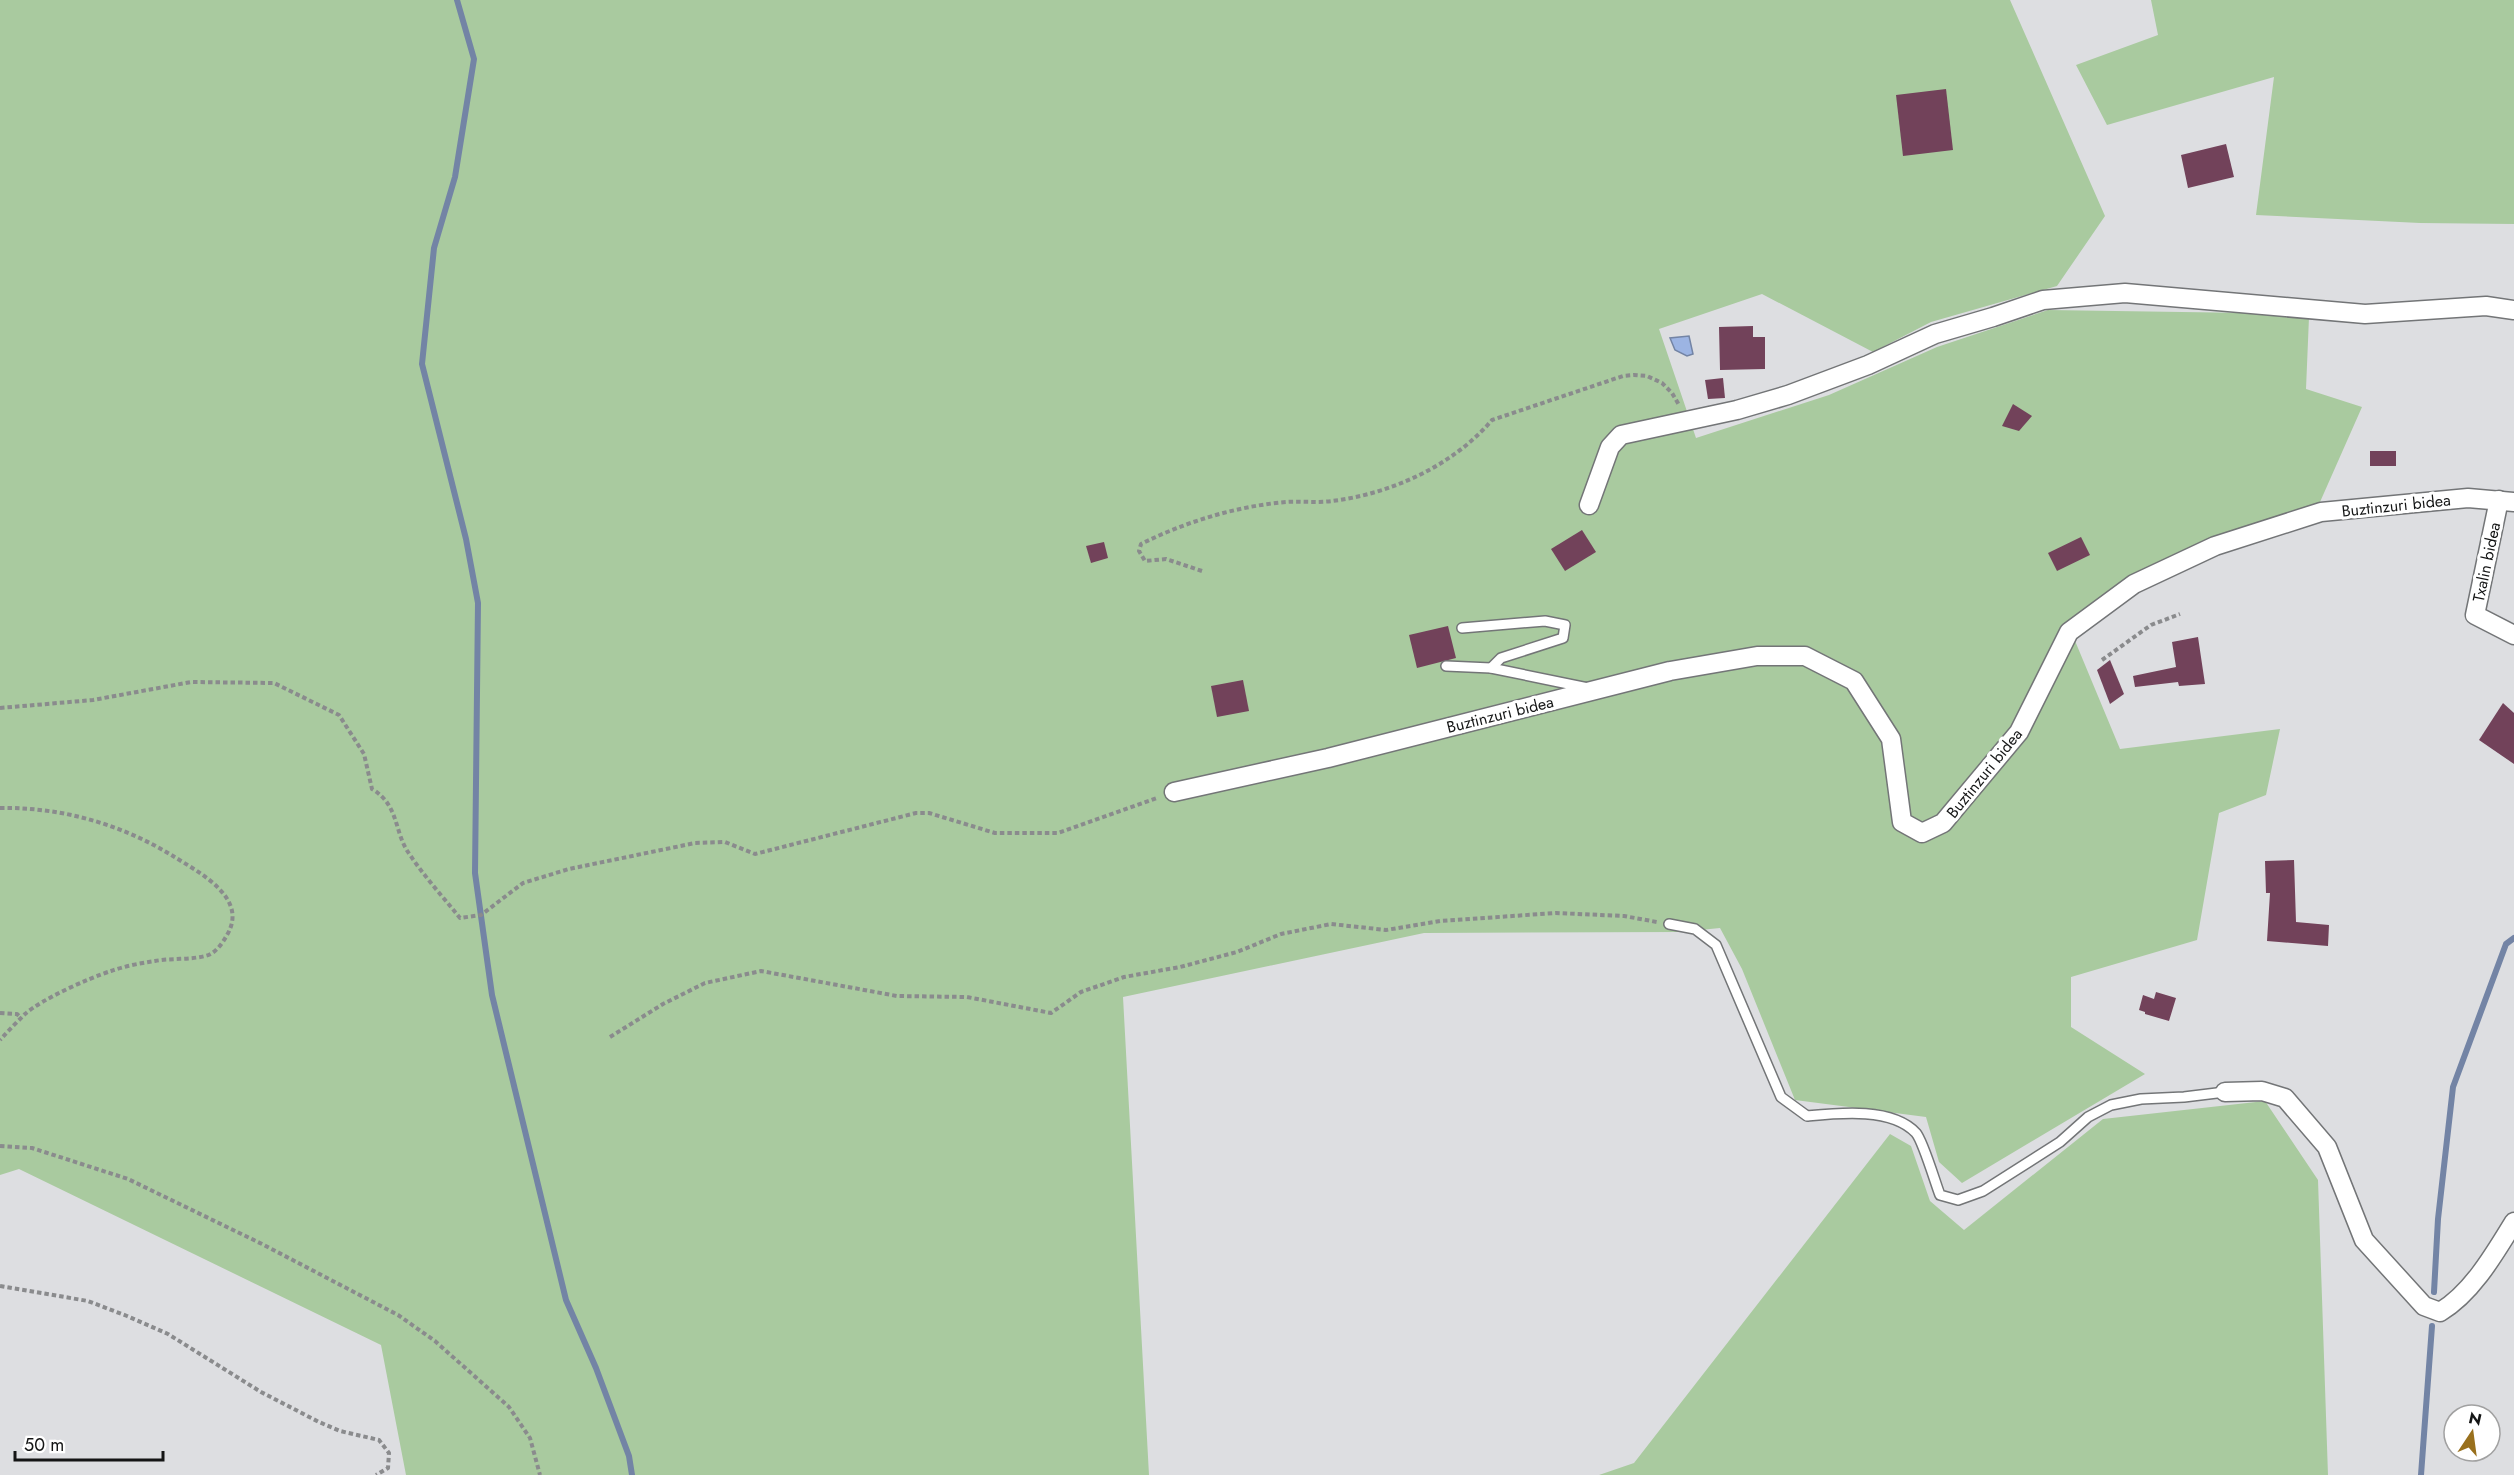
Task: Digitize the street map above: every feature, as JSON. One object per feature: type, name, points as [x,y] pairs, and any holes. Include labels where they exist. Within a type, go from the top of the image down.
[{"type":"street","points":[[1589,505],[1610,447],[1621,435],[1737,410],[1788,395],[1868,365],[1935,334],[2043,300],[2125,293],[2365,314],[2486,306],[2514,310]]},
{"type":"street","name":"Buztinzuri bidea","points":[[1174,792],[1328,758],[1670,671],[1757,656],[1805,656],[1854,681],[1891,738],[1902,822],[1922,833],[1942,823],[2019,732],[2069,632],[2134,584],[2215,546],[2321,512],[2468,498],[2506,501]]},
{"type":"street","name":"Txalin bidea","points":[[2506,501],[2475,615],[2514,635]]},
{"type":"street","points":[[2225,1092],[2262,1091],[2285,1098],[2327,1147],[2364,1240],[2424,1306],[2440,1312],[2452,1305],[2497,1249],[2514,1222]]},
{"type":"lane","points":[[1461,628],[1545,621],[1565,625],[1563,638],[1501,658],[1491,668]]},
{"type":"lane","points":[[1446,666],[1491,668],[1596,689]]},
{"type":"lane","points":[[1669,924],[1695,930],[1716,945],[1780,1097],[1807,1116],[1841,1112],[1865,1113],[1893,1119],[1916,1134],[1940,1195],[1958,1200],[1983,1191],[2060,1142],[2088,1117],[2111,1105],[2141,1099],[2225,1092]]},
{"type":"path","points":[[1202,571],[1166,559],[1145,561],[1139,551],[1141,544],[1161,534],[1227,512],[1285,502],[1340,500],[1372,495],[1400,485],[1452,454],[1482,432],[1492,420],[1623,376],[1647,376],[1662,383],[1672,393],[1689,420]]},
{"type":"path","points":[[2102,660],[2151,625],[2180,614]]},
{"type":"path","points":[[0,708],[93,700],[191,682],[274,683],[339,715],[364,754],[372,789],[379,794],[396,818],[407,850],[460,918],[481,915],[523,883],[569,869],[695,843],[724,842],[755,854],[916,813],[929,813],[995,833],[1058,833],[1174,792]]},
{"type":"path","points":[[0,808],[71,814],[98,821],[142,839],[172,856],[225,894],[234,913],[232,926],[221,946],[207,956],[155,961],[110,971],[67,990],[27,1012],[0,1040]]},
{"type":"path","points":[[610,1037],[663,1004],[705,983],[761,971],[897,996],[967,997],[1051,1013],[1081,992],[1124,977],[1192,964],[1237,952],[1281,934],[1331,924],[1386,930],[1440,921],[1556,913],[1624,916],[1669,924]]},
{"type":"path","points":[[0,1013],[17,1014],[21,1018]]},
{"type":"path","points":[[0,1146],[32,1148],[128,1179],[262,1244],[398,1315],[435,1341],[509,1407],[530,1438],[540,1475]]},
{"type":"path","points":[[0,1286],[88,1301],[168,1334],[261,1392],[319,1422],[340,1431],[379,1440],[389,1453],[388,1468],[376,1475]]},
{"type":"green space","points":[[0,0],[2010,0],[2105,216],[2057,286],[1931,322],[1873,352],[1762,294],[1659,329],[1696,438],[1829,395],[1937,347],[2048,310],[2249,313],[2309,317],[2306,389],[2362,407],[2320,502],[2211,538],[2129,579],[2068,624],[2120,749],[2280,729],[2266,795],[2219,813],[2197,940],[2071,977],[2071,1027],[2145,1074],[1962,1183],[1939,1162],[1926,1117],[1795,1100],[1742,969],[1720,928],[1680,932],[1424,933],[1123,997],[1149,1475],[406,1475],[381,1345],[19,1169],[0,1175]]},
{"type":"green space","points":[[2151,0],[2514,0],[2514,224],[2420,223],[2256,215],[2274,77],[2107,125],[2076,65],[2158,35]]},
{"type":"green space","points":[[2265,1101],[2318,1180],[2328,1475],[1599,1475],[1634,1463],[1890,1134],[1911,1146],[1930,1201],[1964,1230],[2103,1119]]},
{"type":"water","points":[[1689,336],[1693,354],[1687,356],[1675,350],[1670,338]]},
{"type":"building","points":[[1946,89],[1953,150],[1903,156],[1896,95]]},
{"type":"building","points":[[2226,144],[2234,177],[2188,188],[2181,155]]},
{"type":"building","points":[[1753,326],[1753,337],[1765,337],[1765,369],[1720,370],[1719,327]]},
{"type":"building","points":[[1723,378],[1725,398],[1708,399],[1705,380]]},
{"type":"building","points":[[2013,404],[2032,416],[2019,431],[2002,426]]},
{"type":"building","points":[[2370,451],[2396,451],[2396,466],[2370,466]]},
{"type":"building","points":[[1582,530],[1596,552],[1565,571],[1551,549]]},
{"type":"building","points":[[2081,537],[2090,555],[2057,571],[2048,553]]},
{"type":"building","points":[[1104,542],[1108,558],[1091,563],[1086,546]]},
{"type":"building","points":[[1448,626],[1456,658],[1417,668],[1409,635]]},
{"type":"building","points":[[2198,637],[2205,684],[2179,686],[2178,682],[2135,687],[2133,676],[2176,667],[2172,642]]},
{"type":"building","points":[[2110,660],[2124,694],[2110,704],[2097,670]]},
{"type":"building","points":[[1243,680],[1249,711],[1217,717],[1211,686]]},
{"type":"building","points":[[2503,703],[2514,713],[2514,764],[2479,740]]},
{"type":"building","points":[[2294,860],[2296,922],[2329,925],[2328,946],[2267,941],[2270,893],[2266,893],[2265,861]]},
{"type":"building","points":[[2156,992],[2176,998],[2169,1021],[2139,1010],[2143,995],[2154,999]]},
{"type":"waterway","points":[[457,0],[474,59],[455,177],[434,248],[422,364],[466,539],[478,603],[475,873],[492,995],[566,1300],[596,1368],[629,1456],[632,1475]]},
{"type":"waterway","points":[[2434,1292],[2438,1219],[2453,1087],[2506,944],[2514,938]]},
{"type":"waterway","points":[[2421,1475],[2432,1326]]}]
